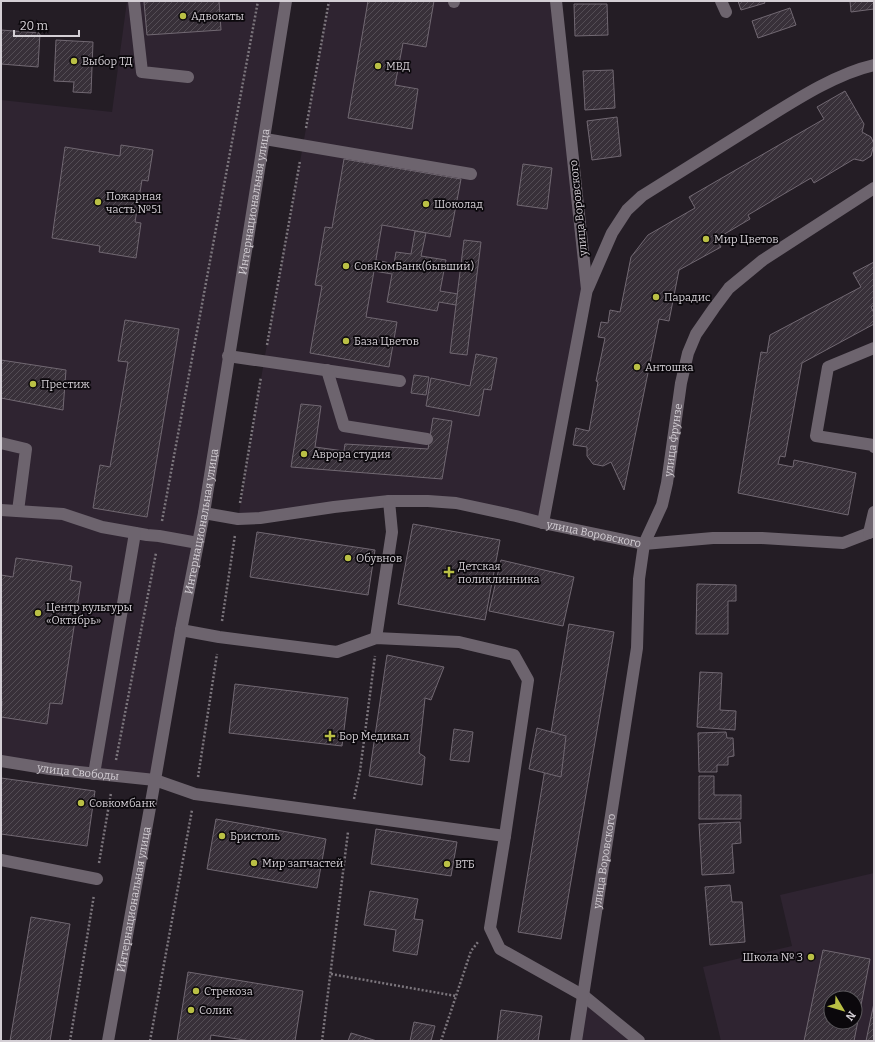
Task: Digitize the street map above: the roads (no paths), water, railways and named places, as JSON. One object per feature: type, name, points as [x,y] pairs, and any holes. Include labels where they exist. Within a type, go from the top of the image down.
[{"type":"street","points":[[134,1],[142,72],[188,77]]},
{"type":"street","name":"Интернациональная улица","points":[[108,1041],[181,630],[204,513],[286,1]]},
{"type":"street","name":"улица Воровского","points":[[556,1],[587,290],[543,523],[644,544],[638,579],[637,648],[576,1041]]},
{"type":"street","points":[[721,1],[726,12]]},
{"type":"street","points":[[587,290],[612,233],[627,210],[642,196],[795,100],[831,81],[874,65]]},
{"type":"street","points":[[265,139],[471,174]]},
{"type":"street","name":"улица Фрунзе","points":[[644,544],[662,506],[667,483],[681,383],[688,353],[696,334],[729,288],[763,260],[874,188]]},
{"type":"street","points":[[874,348],[828,367],[816,436],[873,445],[874,447]]},
{"type":"street","points":[[228,356],[400,381]]},
{"type":"street","points":[[327,370],[344,426],[427,439]]},
{"type":"street","points":[[1,443],[26,449],[18,511]]},
{"type":"street","points":[[204,513],[238,519],[260,518],[334,507],[389,501],[428,501],[456,503],[543,523]]},
{"type":"street","points":[[376,638],[392,532],[389,501]]},
{"type":"street","points":[[1,510],[63,514],[102,527],[198,544]]},
{"type":"street","points":[[644,544],[713,538],[762,538],[843,543],[871,532],[874,512]]},
{"type":"street","points":[[94,774],[135,533]]},
{"type":"street","points":[[181,630],[219,637],[337,652],[376,638],[459,642],[514,654],[528,680],[490,928],[500,949],[584,996],[639,1041]]},
{"type":"street","name":"улица Свободы","points":[[1,761],[50,769],[155,780],[195,794],[505,836]]},
{"type":"street","points":[[1,860],[97,879]]},
{"type":"place","name":"Адвокаты","points":[[183,16]]},
{"type":"place","name":"Выбор ТД","points":[[74,61]]},
{"type":"place","name":"МВД","points":[[378,66]]},
{"type":"place","name":"Пожарная часть №51","points":[[98,202]]},
{"type":"place","name":"Шоколад","points":[[426,204]]},
{"type":"place","name":"Мир Цветов","points":[[706,239]]},
{"type":"place","name":"СовКомБанк(бывший)","points":[[346,266]]},
{"type":"place","name":"Парадис","points":[[656,297]]},
{"type":"place","name":"База Цветов","points":[[346,341]]},
{"type":"place","name":"Антошка","points":[[637,367]]},
{"type":"place","name":"Престиж","points":[[33,384]]},
{"type":"place","name":"Аврора студия","points":[[304,454]]},
{"type":"place","name":"Обувнов","points":[[348,558]]},
{"type":"place","name":"Детская поликлинника","points":[[449,572]]},
{"type":"place","name":"Центр культуры «Октябрь»","points":[[38,613]]},
{"type":"place","name":"Бор Медикал","points":[[330,736]]},
{"type":"place","name":"Совкомбанк","points":[[81,803]]},
{"type":"place","name":"Бристоль","points":[[222,836]]},
{"type":"place","name":"Мир запчастей","points":[[254,863]]},
{"type":"place","name":"ВТБ","points":[[447,864]]},
{"type":"place","name":"Школа № 3","points":[[811,957]]},
{"type":"place","name":"Стрекоза","points":[[196,991]]},
{"type":"place","name":"Солик","points":[[191,1010]]}]
